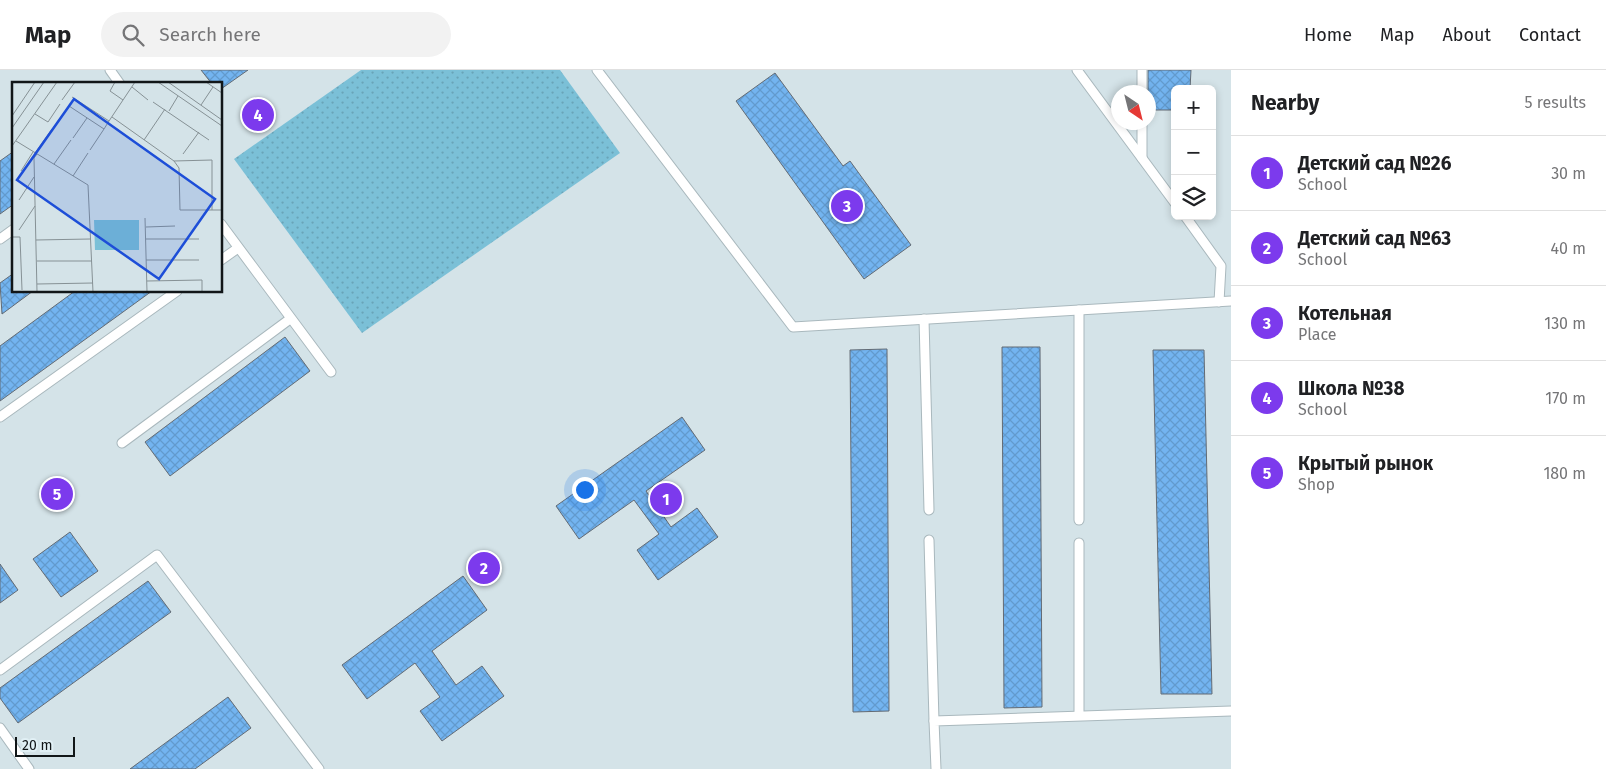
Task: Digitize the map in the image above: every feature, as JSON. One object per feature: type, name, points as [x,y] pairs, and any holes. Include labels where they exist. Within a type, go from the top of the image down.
[{"type":"lane","points":[[110,70],[119,82]]},
{"type":"lane","points":[[597,70],[793,327],[1231,301]]},
{"type":"lane","points":[[1077,70],[1171,198]]},
{"type":"lane","points":[[1142,70],[1142,85]]},
{"type":"lane","points":[[1142,130],[1142,158]]},
{"type":"lane","points":[[1187,220],[1221,266],[1219,302]]},
{"type":"lane","points":[[222,225],[331,372]]},
{"type":"lane","points":[[0,238],[12,230]]},
{"type":"lane","points":[[222,259],[238,248]]},
{"type":"lane","points":[[0,417],[176,292]]},
{"type":"lane","points":[[1078,520],[1079,310]]},
{"type":"lane","points":[[122,443],[290,319]]},
{"type":"lane","points":[[924,319],[929,510]]},
{"type":"lane","points":[[929,540],[936,769]]},
{"type":"lane","points":[[1079,543],[1079,716]]},
{"type":"lane","points":[[0,670],[158,555],[319,769]]},
{"type":"lane","points":[[934,721],[1231,711]]},
{"type":"lane","points":[[0,728],[30,769]]},
{"type":"shaded area","points":[[361,70],[560,70],[620,153],[362,333],[234,159]]},
{"type":"building","points":[[201,70],[248,70],[222,88],[222,82],[210,82]]},
{"type":"building","points":[[1148,70],[1191,70],[1190,85],[1171,85],[1171,110],[1156,110],[1156,85],[1148,85]]},
{"type":"building","points":[[775,73],[843,166],[850,161],[911,245],[864,279],[736,101]]},
{"type":"building","points":[[12,152],[12,205],[0,214],[0,161]]},
{"type":"building","points":[[12,274],[12,292],[32,292],[2,314],[0,283]]},
{"type":"building","points":[[74,292],[151,292],[0,401],[0,346]]},
{"type":"building","points":[[285,337],[310,371],[170,476],[145,442]]},
{"type":"building","points":[[1002,347],[1040,347],[1042,707],[1004,708]]},
{"type":"building","points":[[887,349],[889,711],[853,712],[850,350]]},
{"type":"building","points":[[1153,350],[1204,350],[1212,694],[1161,694]]},
{"type":"building","points":[[682,417],[705,450],[646,491],[671,527],[697,508],[718,537],[658,580],[637,550],[659,534],[634,500],[579,539],[556,506]]},
{"type":"building","points":[[70,532],[98,571],[61,597],[33,559]]},
{"type":"building","points":[[0,564],[18,590],[0,603]]},
{"type":"building","points":[[463,576],[487,610],[432,651],[456,685],[482,666],[504,696],[442,741],[420,711],[440,697],[415,663],[367,699],[342,665]]},
{"type":"building","points":[[148,581],[171,612],[18,723],[0,698],[0,688]]},
{"type":"building","points":[[228,697],[251,728],[195,769],[130,769]]},
{"type":"place","name":"Школа №38","points":[[258,115]]},
{"type":"place","name":"Котельная","points":[[847,206]]},
{"type":"place","name":"Крытый рынок","points":[[57,494]]},
{"type":"place","name":"Детский сад №26","points":[[666,499]]},
{"type":"place","name":"Детский сад №63","points":[[484,568]]}]
